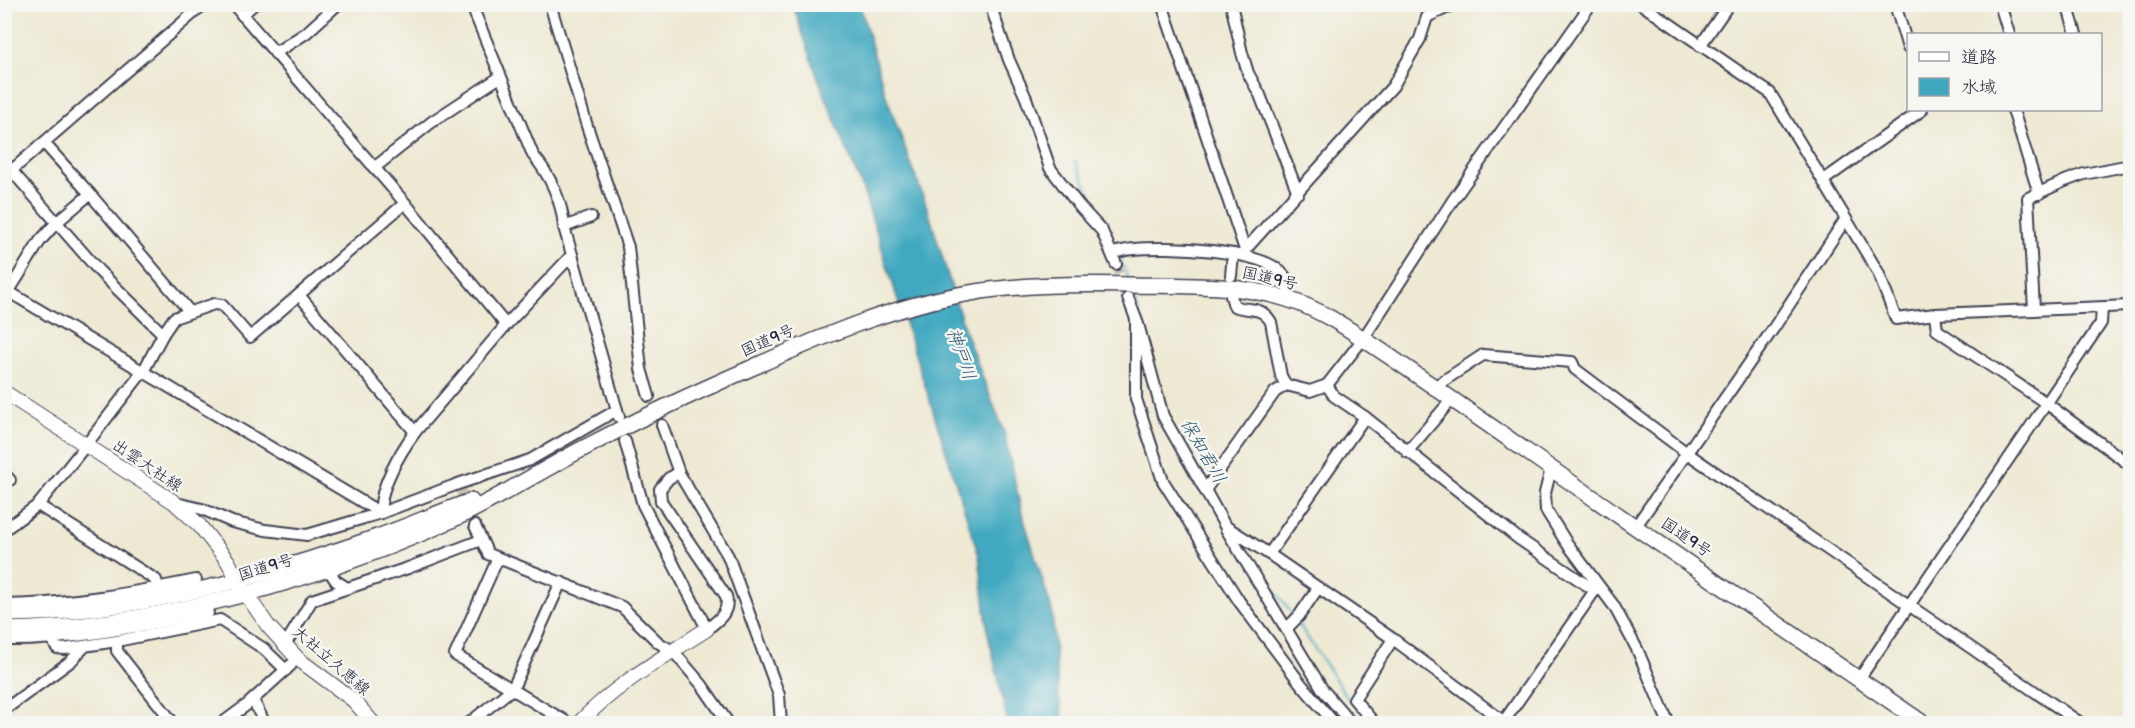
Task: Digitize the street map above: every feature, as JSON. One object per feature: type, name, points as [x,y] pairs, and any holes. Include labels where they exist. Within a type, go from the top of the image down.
[{"type":"highway","name":"国道9号","points":[[4,630],[95,624],[174,615],[374,553],[443,524],[637,420],[696,392],[824,335],[884,313],[967,293],[1014,286],[1059,284],[1203,286],[1249,290],[1288,299],[1312,309],[1363,339],[1924,723]]},
{"type":"highway","name":"国道9号","points":[[4,614],[101,607],[173,595],[238,580],[379,536],[522,483]]},
{"type":"main road","name":"出雲大社線","points":[[4,392],[174,502],[199,525],[227,560],[246,594]]},
{"type":"main road","name":"大社立久恵線","points":[[246,594],[268,626],[298,659],[353,700],[374,723]]},
{"type":"main road","points":[[578,723],[628,680],[707,629]]},
{"type":"street","points":[[163,334],[99,271],[7,170],[44,143],[204,4]]},
{"type":"street","points":[[233,4],[405,203],[506,326]]},
{"type":"street","points":[[242,15],[254,4]]},
{"type":"street","points":[[275,53],[306,33],[338,4]]},
{"type":"street","points":[[174,502],[202,508],[232,522],[265,530],[307,535],[381,513],[530,460],[618,414],[564,227],[562,209],[544,168],[533,155],[471,4]]},
{"type":"street","points":[[550,4],[587,126],[628,247],[640,369],[649,396]]},
{"type":"street","points":[[990,4],[1050,168],[1102,231],[1116,264]]},
{"type":"street","points":[[1162,4],[1245,253]]},
{"type":"street","points":[[1231,4],[1248,73],[1260,95],[1298,193]]},
{"type":"street","points":[[1245,253],[1393,86],[1420,39],[1427,17],[1455,4]]},
{"type":"street","points":[[1204,490],[1275,392],[1286,385],[1310,391],[1327,386],[1363,339],[1453,200],[1591,4]]},
{"type":"street","points":[[1641,4],[1770,93],[1878,272],[1896,319],[1935,314],[2130,306]]},
{"type":"street","points":[[1700,46],[1729,4]]},
{"type":"street","points":[[1895,4],[1907,45]]},
{"type":"street","points":[[2000,4],[2009,33]]},
{"type":"street","points":[[2067,4],[2076,33]]},
{"type":"street","points":[[374,168],[433,121],[500,76]]},
{"type":"street","points":[[1824,180],[1921,111]]},
{"type":"street","points":[[2013,111],[2039,194]]},
{"type":"street","points":[[44,143],[190,312]]},
{"type":"street","points":[[2034,310],[2028,198],[2084,174],[2130,165]]},
{"type":"street","points":[[90,194],[40,241],[6,293],[144,370],[381,513]]},
{"type":"street","points":[[4,530],[38,505],[144,370],[174,318],[214,304],[222,305],[250,337],[405,203]]},
{"type":"street","points":[[564,227],[591,217]]},
{"type":"street","points":[[1636,526],[1845,220]]},
{"type":"street","points":[[1112,254],[1133,249],[1173,248],[1233,254],[1245,253],[1277,268],[1283,274],[1287,281],[1288,299]]},
{"type":"street","points":[[1232,276],[1233,254]]},
{"type":"street","points":[[381,513],[380,501],[404,447],[415,432],[506,326],[572,255]]},
{"type":"street","points":[[299,295],[415,432]]},
{"type":"street","points":[[1231,296],[1234,306],[1260,310],[1271,322],[1281,376],[1286,385]]},
{"type":"street","points":[[1128,298],[1163,416],[1225,526],[1323,690],[1352,723]]},
{"type":"street","points":[[1859,679],[2101,323],[2102,308]]},
{"type":"street","points":[[1935,314],[1937,330],[2046,403],[2130,465]]},
{"type":"street","points":[[1136,320],[1136,399],[1163,481],[1239,601],[1301,684],[1335,723]]},
{"type":"street","points":[[1434,387],[1483,355],[1572,362],[1575,369],[1688,453],[2082,723]]},
{"type":"street","points":[[1327,386],[1334,396],[1365,417],[1519,538],[1597,587]]},
{"type":"street","points":[[1407,452],[1452,399]]},
{"type":"street","points":[[1269,554],[1365,417]]},
{"type":"street","points":[[662,425],[679,473],[728,556],[779,695],[781,723]]},
{"type":"street","points":[[625,441],[643,505],[707,629],[722,618],[728,603],[726,596],[661,501],[660,489],[669,478],[679,473]]},
{"type":"street","points":[[1551,469],[1545,493],[1546,510],[1597,587],[1614,606],[1637,649],[1669,723]]},
{"type":"street","points":[[38,505],[156,580],[158,588]]},
{"type":"street","points":[[475,526],[488,554],[622,607],[659,643],[673,651],[702,685],[729,723]]},
{"type":"street","points":[[1225,526],[1393,639],[1504,723],[1597,587]]},
{"type":"street","points":[[285,645],[312,600],[408,568],[481,540]]},
{"type":"street","points":[[498,558],[455,655],[570,723]]},
{"type":"street","points":[[327,568],[336,581],[347,588]]},
{"type":"street","points":[[4,605],[84,600],[196,580]]},
{"type":"street","points":[[468,723],[513,688],[561,582]]},
{"type":"street","points":[[1286,629],[1299,616],[1318,588]]},
{"type":"street","points":[[84,600],[101,607]]},
{"type":"street","points":[[4,640],[51,638],[142,626],[174,615],[208,613]]},
{"type":"street","points":[[51,638],[57,648],[64,649],[117,641],[220,620],[264,649],[286,670]]},
{"type":"street","points":[[1375,723],[1354,699],[1393,639]]},
{"type":"street","points":[[117,641],[117,651],[174,723]]},
{"type":"street","points":[[4,710],[71,661],[85,646]]},
{"type":"street","points":[[221,723],[253,700],[298,659]]},
{"type":"street","points":[[253,700],[265,723]]},
{"type":"water","name":"神戸川","points":[[793,5],[860,5],[885,93],[928,210],[966,334],[1004,432],[1022,513],[1052,611],[1058,692],[1064,723],[1008,723],[988,634],[979,556],[862,187],[817,76]]},
{"type":"waterway","name":"保知君川","points":[[1075,161],[1107,229]]},
{"type":"waterway","name":"保知君川","points":[[1110,237],[1115,249]]},
{"type":"waterway","name":"保知君川","points":[[1119,256],[1128,279]]},
{"type":"waterway","name":"保知君川","points":[[1132,290],[1139,313]]},
{"type":"waterway","name":"保知君川","points":[[1240,541],[1294,617]]},
{"type":"waterway","name":"保知君川","points":[[1297,622],[1349,700]]},
{"type":"tunnel","points":[[1116,264],[1128,298]]},
{"type":"tunnel","points":[[460,488],[475,526]]}]
